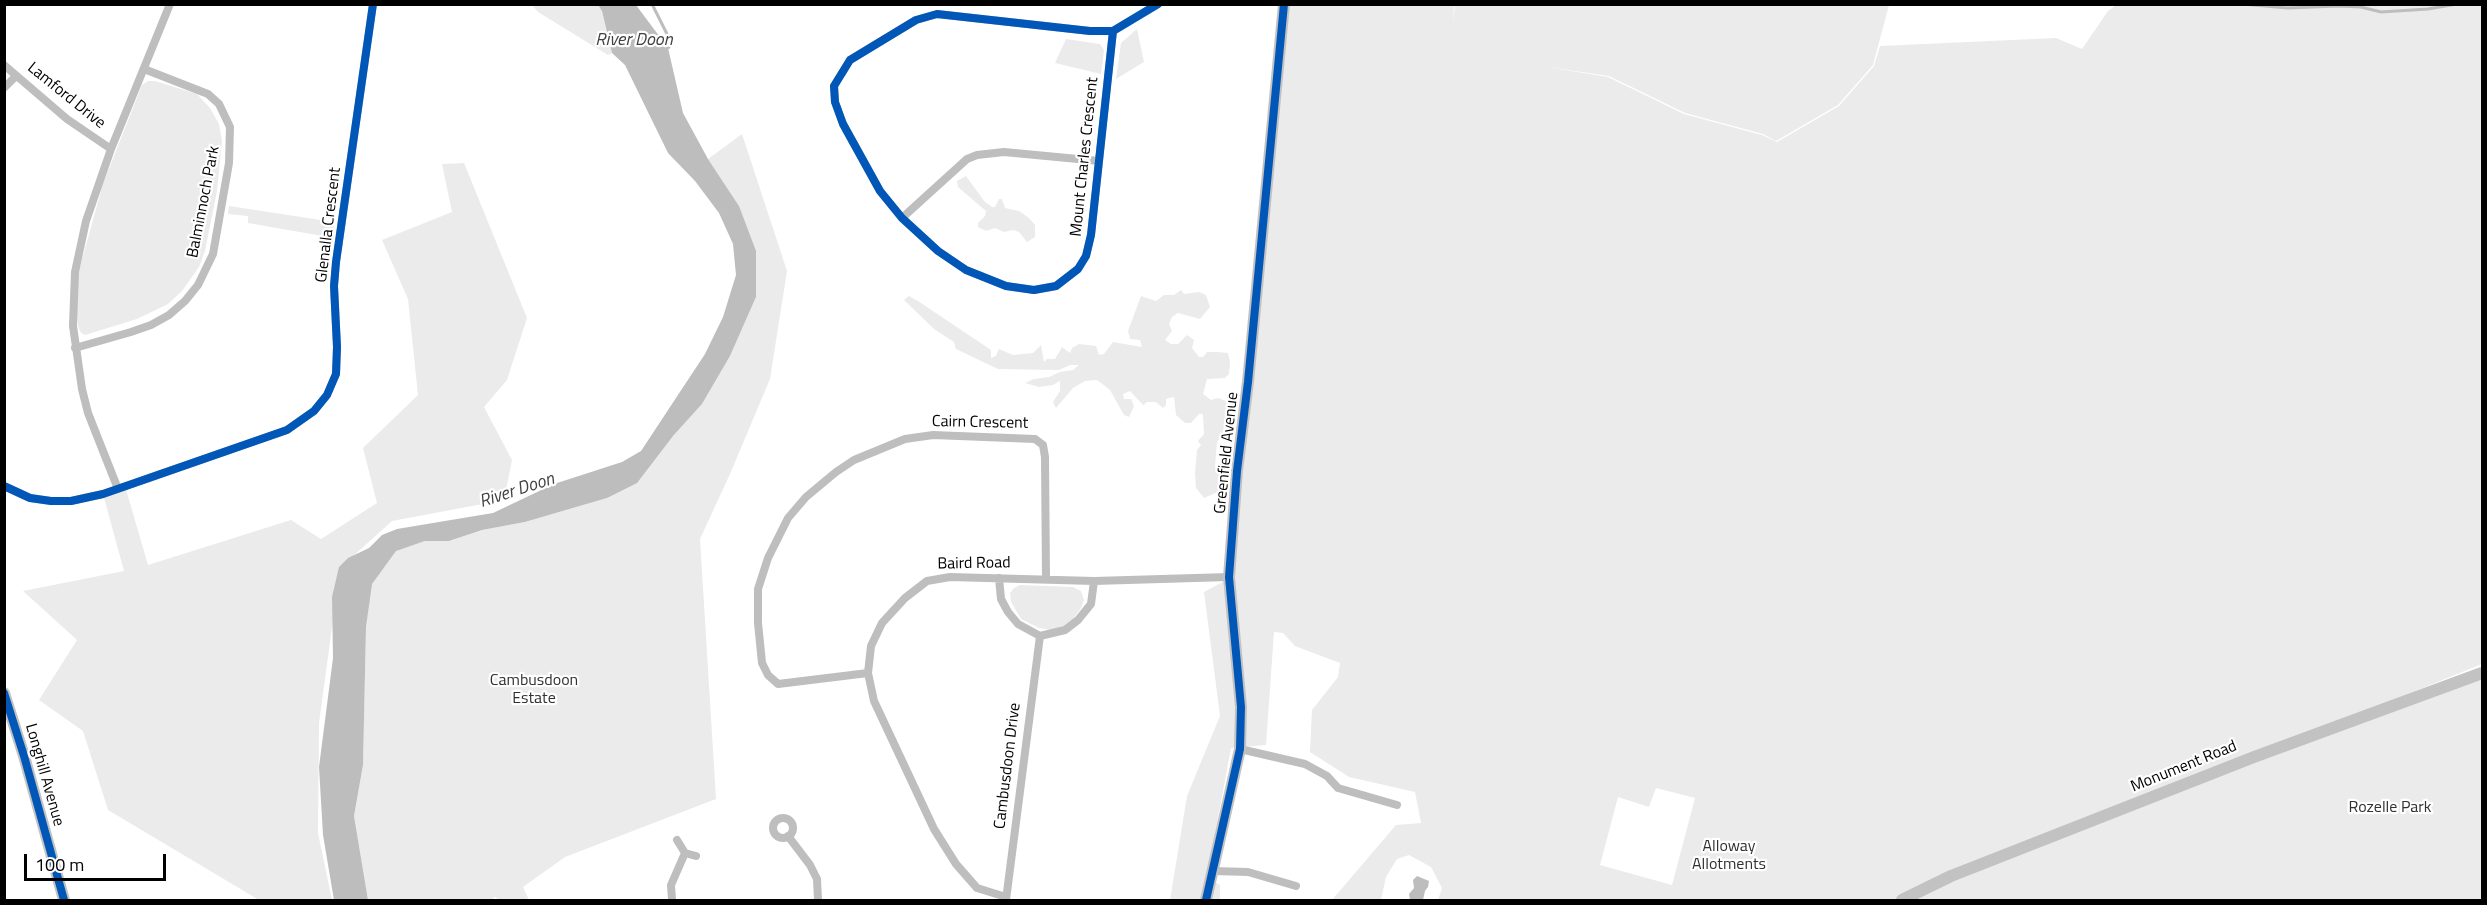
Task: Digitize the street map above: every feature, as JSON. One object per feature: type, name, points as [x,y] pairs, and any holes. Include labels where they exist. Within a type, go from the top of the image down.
[{"type":"street","points":[[118,489],[81,389],[75,348],[73,303],[75,272],[86,221],[111,149],[170,4]]},
{"type":"street","name":"Glenalla Crescent","points":[[4,486],[30,498],[51,501],[87,498],[287,430],[314,411],[327,395],[336,374],[338,347],[334,286],[336,262],[373,4]]},
{"type":"street","points":[[1113,31],[1158,4]]},
{"type":"street","name":"Greenfield Avenue","points":[[1206,900],[1240,749],[1241,707],[1229,577],[1237,471],[1248,382],[1284,4]]},
{"type":"street","name":"Mount Charles Crescent","points":[[937,14],[1090,31],[1113,31],[1099,161],[1091,235],[1086,256],[1078,268],[1056,286],[1034,290],[1006,286],[966,270],[938,251],[902,218],[874,181],[843,124],[835,102],[834,86],[850,60],[916,20],[937,14]]},
{"type":"street","name":"Lamford Drive","points":[[4,65],[67,119],[111,149]]},
{"type":"street","name":"Balminnoch Park","points":[[75,348],[131,332],[169,315],[198,285],[213,254],[229,163],[230,127],[219,105],[208,94],[144,69]]},
{"type":"street","points":[[4,88],[16,76]]},
{"type":"street","points":[[902,218],[967,159],[977,154],[1004,152],[1099,161]]},
{"type":"street","name":"Cairn Crescent","points":[[868,673],[778,684],[768,675],[762,663],[758,623],[758,589],[768,558],[788,518],[806,497],[836,471],[855,460],[905,439],[933,435],[1035,439],[1043,445],[1045,457],[1046,579]]},
{"type":"street","name":"Baird Road","points":[[1006,899],[977,888],[956,864],[933,829],[874,701],[868,673],[871,646],[882,623],[905,598],[927,581],[950,577],[1094,580],[1229,577]]},
{"type":"street","points":[[999,578],[1001,598],[1008,612],[1018,624],[1040,636],[1065,630],[1078,620],[1091,604],[1094,580]]},
{"type":"street","name":"Cambusdoon Drive","points":[[1006,899],[1040,636]]},
{"type":"street","name":"Monument Road","points":[[1902,900],[1951,876],[2285,745],[2482,673]]},
{"type":"street","name":"Longhill Avenue","points":[[4,693],[64,900]]},
{"type":"street","points":[[1240,749],[1305,764],[1327,776],[1338,788],[1397,806]]},
{"type":"street","points":[[788,836],[810,865],[817,879],[818,900]]},
{"type":"street","points":[[677,840],[685,853],[696,856]]},
{"type":"street","points":[[672,900],[671,885],[685,853]]},
{"type":"street","points":[[1213,871],[1248,872],[1296,886]]},
{"type":"green space","name":"Alloway Allotments","points":[[1455,4],[1889,5],[1873,65],[1838,105],[1776,141],[1763,134],[1685,113],[1609,76],[1541,66],[1608,77],[1684,114],[1762,135],[1777,142],[1839,106],[1874,66],[1880,46],[2056,38],[2082,49],[2108,11],[2116,5],[2482,5],[2482,664],[1899,900],[1438,900],[1442,888],[1431,867],[1409,855],[1397,859],[1386,877],[1381,900],[1332,900],[1396,825],[1421,823],[1415,792],[1349,777],[1310,752],[1312,710],[1338,677],[1340,663],[1295,646],[1283,633],[1274,632],[1266,745],[1231,748],[1207,877],[1220,885],[1220,900],[1170,900],[1187,796],[1220,716],[1204,592],[1230,578],[1284,5],[1454,5],[1453,24]],"holes":[[[1656,788],[1695,798],[1672,885],[1600,865],[1618,797],[1649,807]]]},
{"type":"green space","points":[[532,5],[598,5],[602,11],[612,53],[608,55],[538,12]]},
{"type":"green space","points":[[1137,29],[1144,62],[1116,79],[1121,43]]},
{"type":"green space","points":[[1066,39],[1100,44],[1104,50],[1101,74],[1055,63]]},
{"type":"green space","points":[[148,81],[197,94],[210,108],[219,124],[222,141],[217,191],[205,251],[199,267],[182,291],[168,304],[137,319],[85,335],[81,333],[78,326],[74,288],[103,184],[142,85]]},
{"type":"green space","name":"Cambusdoon Estate","points":[[742,134],[787,271],[770,379],[700,539],[716,799],[565,857],[523,887],[529,900],[500,900],[495,897],[491,900],[368,900],[354,816],[363,765],[366,627],[371,584],[395,551],[425,541],[449,541],[482,530],[525,522],[607,498],[673,436],[702,404],[730,356],[756,297],[739,206],[708,159]]},
{"type":"green space","points":[[464,163],[527,318],[507,380],[484,407],[512,460],[504,500],[392,521],[340,568],[319,723],[318,833],[332,900],[259,900],[108,810],[83,731],[39,700],[77,640],[23,591],[124,571],[103,494],[125,486],[148,565],[291,520],[321,539],[377,503],[363,448],[418,395],[408,299],[382,240],[452,212],[442,164]]},
{"type":"green space","points":[[966,176],[985,202],[992,207],[995,207],[999,199],[1002,199],[1005,208],[1019,211],[1029,218],[1035,225],[1035,237],[1027,242],[1019,232],[1013,230],[1004,232],[995,228],[986,231],[978,227],[986,211],[958,187],[957,181]]},
{"type":"green space","points":[[229,206],[334,222],[334,238],[248,223],[248,216],[228,214]]},
{"type":"green space","points":[[1181,290],[1184,294],[1199,292],[1206,295],[1210,307],[1200,319],[1178,313],[1172,317],[1169,324],[1172,331],[1165,340],[1171,344],[1178,344],[1187,335],[1194,340],[1192,348],[1199,357],[1203,357],[1207,352],[1228,353],[1230,362],[1229,374],[1225,378],[1207,379],[1203,394],[1211,400],[1218,398],[1229,402],[1232,409],[1230,430],[1224,433],[1217,442],[1215,467],[1225,472],[1220,491],[1204,498],[1196,488],[1195,473],[1197,450],[1201,445],[1198,441],[1204,434],[1203,414],[1199,414],[1191,423],[1185,423],[1176,415],[1174,397],[1166,399],[1166,405],[1163,408],[1156,402],[1147,402],[1143,405],[1130,391],[1123,394],[1124,399],[1131,399],[1134,406],[1129,417],[1124,415],[1110,390],[1097,380],[1085,381],[1073,388],[1056,408],[1053,402],[1060,391],[1060,381],[1053,385],[1039,387],[1025,383],[1073,370],[1079,365],[1070,365],[1059,370],[998,369],[956,349],[954,342],[934,329],[904,300],[909,296],[918,301],[991,350],[991,358],[996,356],[999,349],[1013,355],[1033,353],[1041,345],[1044,362],[1047,359],[1055,359],[1062,347],[1070,353],[1072,348],[1079,344],[1096,346],[1099,355],[1104,354],[1113,342],[1142,347],[1140,340],[1130,339],[1128,331],[1141,296],[1156,301],[1164,295],[1174,295]]},
{"type":"green space","points":[[1020,585],[1073,587],[1081,591],[1084,600],[1073,619],[1063,626],[1051,630],[1039,628],[1021,619],[1011,602],[1010,593]]},
{"type":"green space","name":"Rozelle Park","points":[[2482,676],[2482,900],[1907,900],[1952,878]]},
{"type":"water","name":"River Doon","points":[[598,5],[636,5],[668,48],[683,113],[708,159],[739,206],[756,251],[756,297],[730,356],[702,404],[673,436],[637,483],[607,498],[525,522],[482,530],[449,541],[425,541],[396,551],[372,584],[366,627],[363,765],[354,816],[368,900],[334,900],[323,835],[319,767],[333,658],[332,597],[339,567],[348,558],[369,548],[382,535],[397,529],[493,513],[554,484],[622,462],[641,451],[705,354],[723,317],[736,275],[733,244],[719,213],[695,181],[668,153],[625,65],[612,53],[602,11]]},
{"type":"water","points":[[1417,876],[1429,881],[1428,887],[1423,900],[1410,900],[1409,894],[1414,888],[1413,880]]},
{"type":"waterway","points":[[652,4],[672,44],[668,48]]},
{"type":"waterway","points":[[2242,4],[2288,8],[2361,7],[2381,12],[2428,9],[2457,4]]},
{"type":"cycle path","points":[[4,486],[30,498],[51,501],[71,501],[103,494],[287,430],[314,411],[327,395],[336,374],[334,286],[336,262],[373,4]]},
{"type":"cycle path","points":[[1113,31],[1091,235],[1086,256],[1078,269],[1056,286],[1034,290],[1006,286],[966,270],[938,251],[902,218],[880,191],[843,124],[835,102],[834,86],[850,60],[916,20],[937,14],[1090,31],[1113,31],[1158,4]]},
{"type":"cycle path","points":[[1206,900],[1240,749],[1241,707],[1229,577],[1237,471],[1248,382],[1284,4]]},
{"type":"cycle path","points":[[4,693],[64,900]]}]
